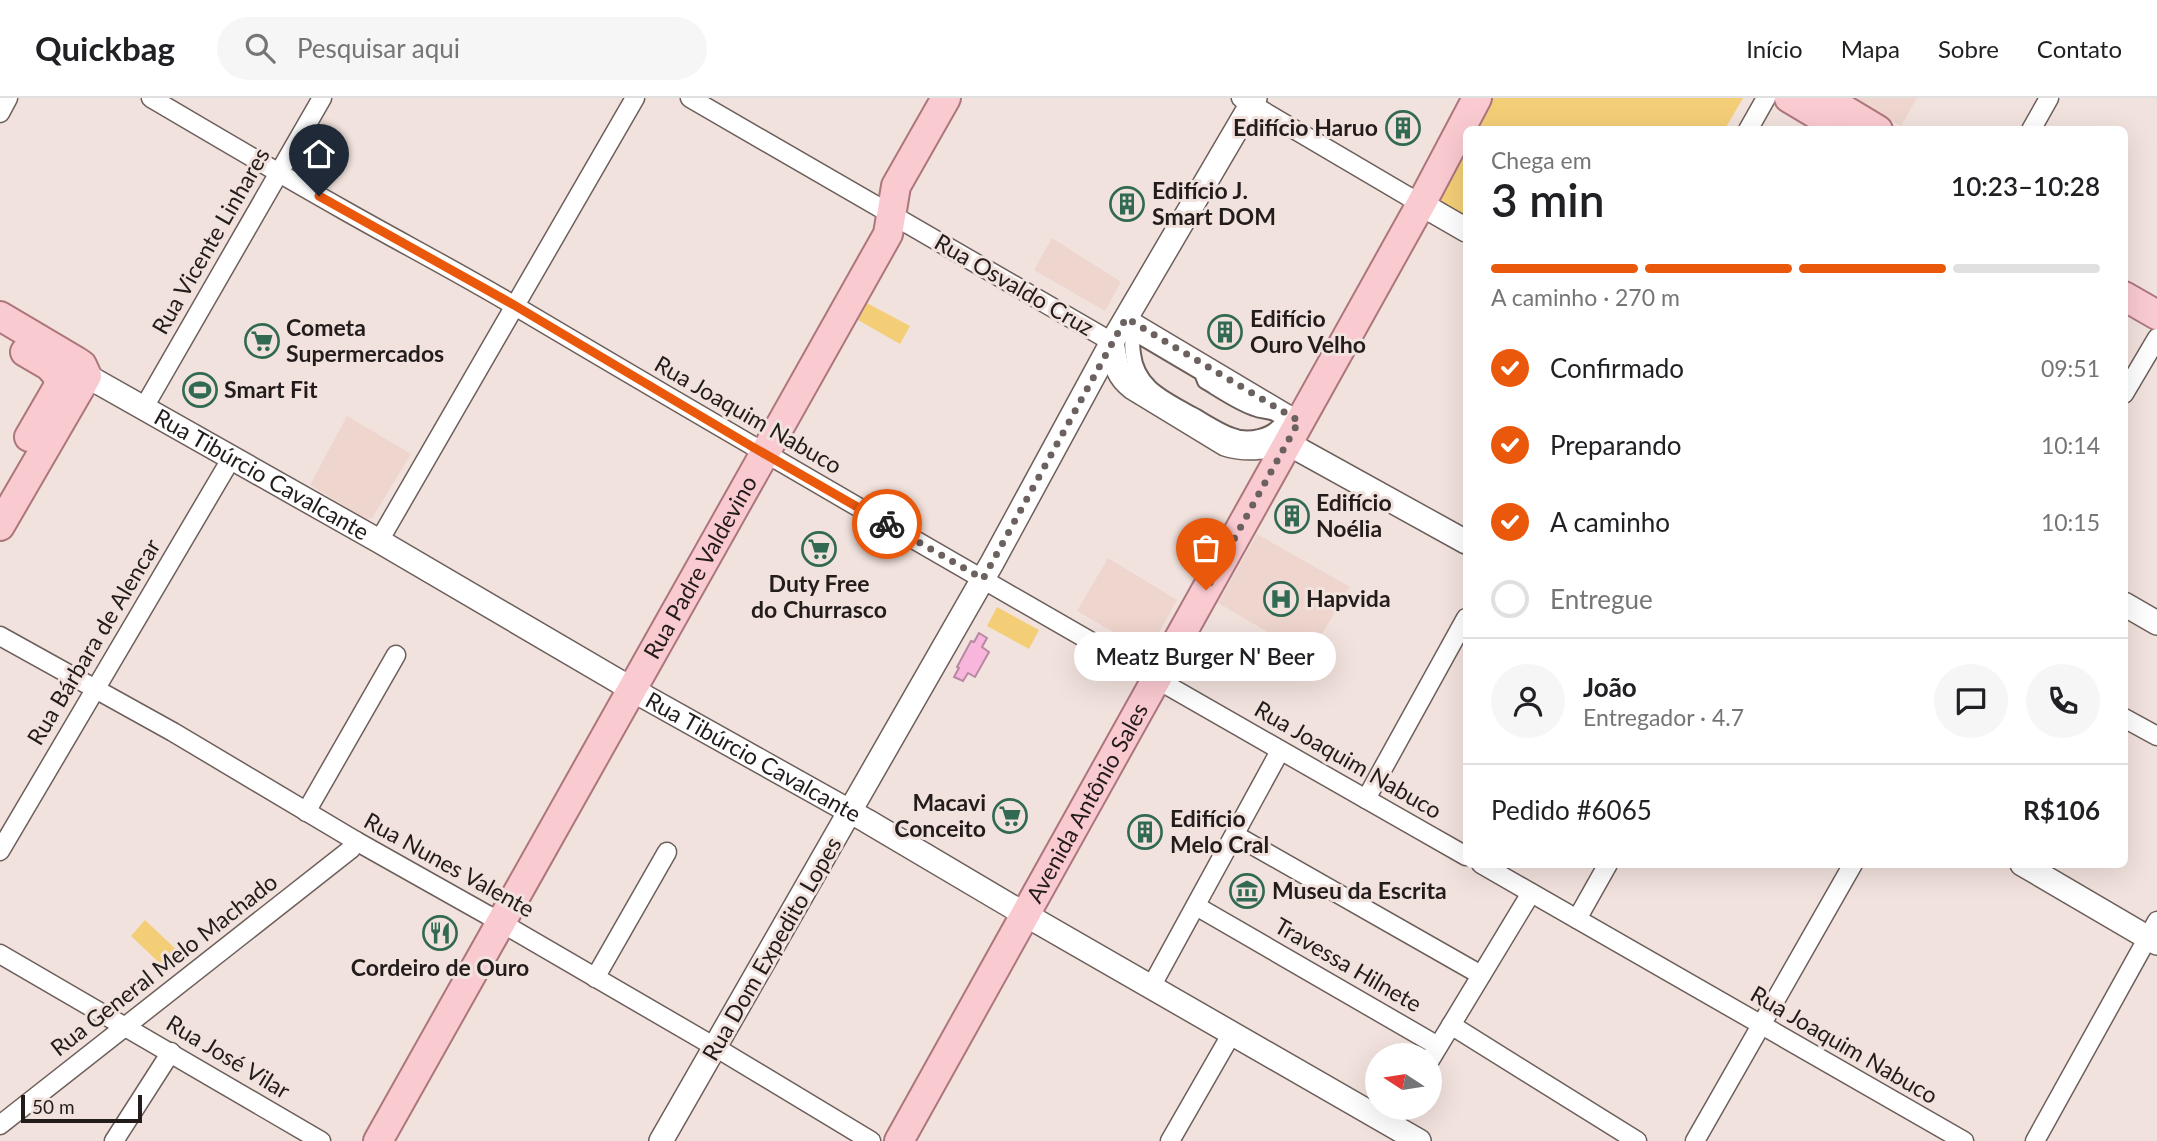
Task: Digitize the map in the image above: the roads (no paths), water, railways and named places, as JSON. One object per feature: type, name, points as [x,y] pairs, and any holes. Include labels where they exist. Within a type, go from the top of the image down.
[{"type":"main road","name":"Rua Padre Valdevino","points":[[378,1141],[888,234],[896,186],[946,98]]},
{"type":"main road","name":"Avenida Antônio Sales","points":[[899,1141],[1157,678],[1289,427],[1421,204],[1477,98]]},
{"type":"main road","points":[[1789,98],[1835,126]]},
{"type":"main road","points":[[1825,98],[1871,126]]},
{"type":"main road","points":[[2128,277],[2157,294]]},
{"type":"main road","points":[[2128,298],[2157,315]]},
{"type":"main road","name":"Rua Tibúrcio Cavalcante","points":[[0,316],[76,360],[82,365],[87,376]]},
{"type":"main road","name":"Rua Tibúrcio Cavalcante","points":[[0,338],[49,366]]},
{"type":"main road","points":[[0,488],[58,387],[58,376],[49,366]]},
{"type":"main road","points":[[0,526],[87,376]]},
{"type":"street","points":[[0,113],[8,98]]},
{"type":"street","name":"Rua Joaquim Nabuco","points":[[151,98],[1463,854]]},
{"type":"street","name":"Rua Vicente Linhares","points":[[144,409],[322,98]]},
{"type":"street","points":[[379,541],[635,98]]},
{"type":"street","name":"Rua Osvaldo Cruz","points":[[690,98],[1112,342],[1117,370],[1123,380],[1225,444],[1255,449],[1289,427]]},
{"type":"street","points":[[1750,126],[1766,98]]},
{"type":"street","points":[[2033,126],[2049,98]]},
{"type":"street","points":[[1249,100],[1463,228]]},
{"type":"street","name":"Rua Dom Expedito Lopes","points":[[661,1141],[983,579],[1112,342],[1249,100]]},
{"type":"street","name":"Rua Osvaldo Cruz","points":[[1126,318],[1463,540]]},
{"type":"street","points":[[1289,427],[1266,410],[1256,410],[1205,381],[1202,373],[1136,334],[1133,338],[1134,363],[1143,382],[1156,394],[1230,435],[1242,438],[1261,437],[1278,428],[1284,420],[1289,427]]},
{"type":"street","points":[[2128,387],[2157,338]]},
{"type":"street","name":"Rua Tibúrcio Cavalcante","points":[[49,366],[87,376],[379,541],[633,690],[851,812],[1232,1033],[1365,1101]]},
{"type":"street","name":"Rua Bárbara de Alencar","points":[[0,850],[231,459]]},
{"type":"street","points":[[2128,606],[2157,623]]},
{"type":"street","points":[[1366,799],[1463,623]]},
{"type":"street","name":"Rua Nunes Valente","points":[[0,636],[173,732],[306,812],[715,1047],[871,1141]]},
{"type":"street","points":[[306,812],[396,655]]},
{"type":"street","points":[[2128,720],[2157,736]]},
{"type":"street","points":[[1152,987],[1280,751]]},
{"type":"street","points":[[1235,835],[1481,975]]},
{"type":"street","name":"Rua General Melo Machado","points":[[0,1125],[352,849],[356,841]]},
{"type":"street","points":[[595,978],[667,852]]},
{"type":"street","name":"Rua Joaquim Nabuco","points":[[1488,868],[1964,1141]]},
{"type":"street","points":[[1577,919],[1606,868]]},
{"type":"street","points":[[1695,1141],[1851,868]]},
{"type":"street","points":[[2030,868],[2154,933],[2035,1141]]},
{"type":"street","points":[[1440,1043],[1531,893]]},
{"type":"street","name":"Travessa Hilnete","points":[[1196,906],[1418,1043]]},
{"type":"street","name":"Rua José Vilar","points":[[0,954],[321,1141]]},
{"type":"street","points":[[1451,1025],[1637,1141]]},
{"type":"street","points":[[1170,1141],[1232,1033]]},
{"type":"street","points":[[114,1141],[171,1052]]},
{"type":"street","name":"Rua Tibúrcio Cavalcante","points":[[1399,1120],[1419,1141]]},
{"type":"place","name":"Edifício Haruo","points":[[1403,128]]},
{"type":"place","name":"Edifício J. Smart DOM","points":[[1127,204]]},
{"type":"place","name":"Edifício Ouro Velho","points":[[1225,332]]},
{"type":"place","name":"Cometa Supermercados","points":[[262,341]]},
{"type":"place","name":"Smart Fit","points":[[200,390]]},
{"type":"place","name":"Edifício Noélia","points":[[1292,516]]},
{"type":"place","name":"Duty Free do Churrasco","points":[[819,549]]},
{"type":"place","name":"Meatz Burger N' Beer","points":[[1206,590]]},
{"type":"place","name":"Hapvida","points":[[1281,599]]},
{"type":"place","name":"Macavi Conceito","points":[[1010,816]]},
{"type":"place","name":"Edifício Melo Cral","points":[[1145,832]]},
{"type":"place","name":"Museu da Escrita","points":[[1247,891]]},
{"type":"place","name":"Cordeiro de Ouro","points":[[440,933]]}]
